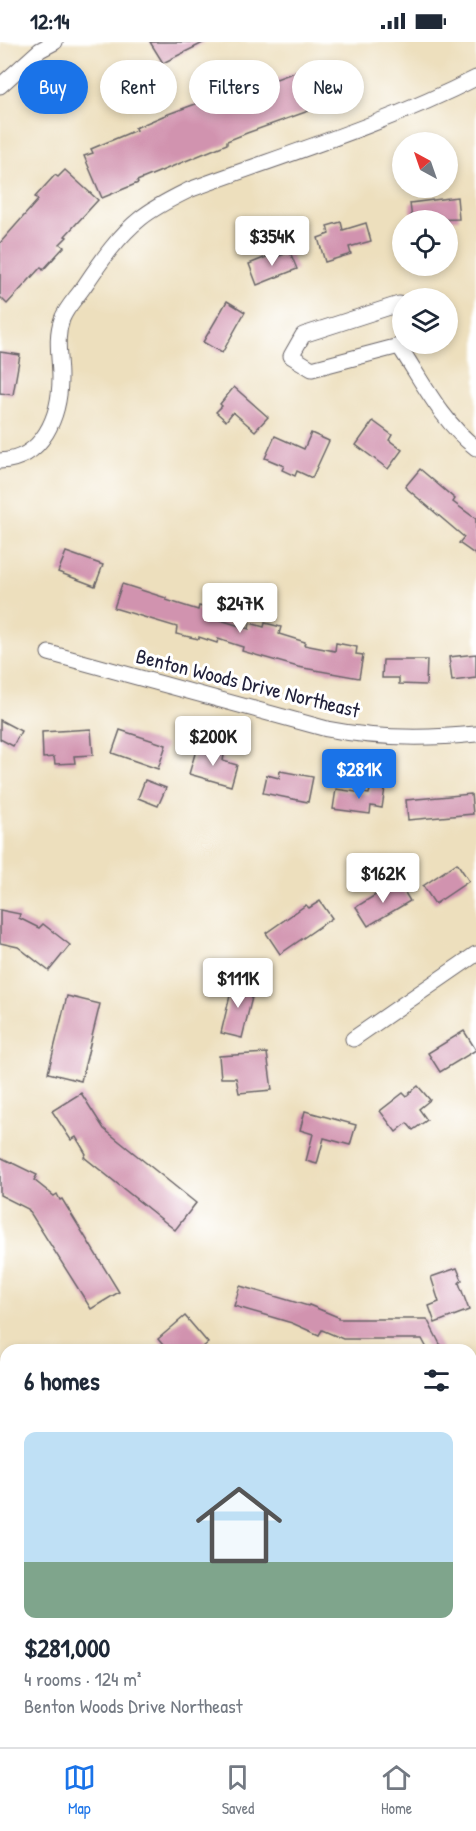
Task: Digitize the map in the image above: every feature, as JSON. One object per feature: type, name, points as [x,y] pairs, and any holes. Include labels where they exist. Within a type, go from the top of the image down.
[{"type":"street","points":[[0,86],[33,56],[55,42]]},
{"type":"street","points":[[0,461],[11,461],[24,456],[43,439],[55,411],[60,379],[57,335],[63,316],[111,249],[141,218],[189,190],[390,117],[476,78]]},
{"type":"street","points":[[392,306],[303,334],[291,356],[312,369],[392,347]]},
{"type":"street","points":[[407,354],[441,413],[476,448]]},
{"type":"street","name":"Benton Woods Drive Northeast","points":[[49,653],[327,729],[394,738],[431,738],[476,734]]},
{"type":"street","points":[[353,1039],[476,954]]},
{"type":"building","points":[[150,42],[205,42],[169,60],[161,60]]},
{"type":"building","points":[[292,73],[292,114],[300,114],[227,141],[227,144],[102,198],[84,156],[93,153],[91,149],[163,116],[177,114],[177,111],[189,106],[189,114],[280,114],[280,78]]},
{"type":"building","points":[[65,170],[98,200],[65,236],[67,237],[60,244],[64,247],[43,270],[41,267],[7,304],[0,297],[0,243],[38,200],[35,197],[55,175],[58,177]]},
{"type":"building","points":[[457,198],[459,219],[458,210],[411,210],[410,203]]},
{"type":"building","points":[[341,222],[343,230],[366,223],[371,241],[349,247],[351,254],[325,262],[318,238],[329,234],[327,226]]},
{"type":"building","points":[[290,252],[297,269],[257,285],[249,264],[274,254],[277,257]]},
{"type":"building","points":[[227,301],[245,312],[222,353],[203,342]]},
{"type":"building","points":[[0,352],[20,355],[13,395],[0,393]]},
{"type":"building","points":[[234,387],[268,417],[255,431],[233,412],[226,421],[216,412]]},
{"type":"building","points":[[373,421],[392,435],[389,440],[402,450],[388,469],[356,445]]},
{"type":"building","points":[[311,433],[329,441],[312,478],[297,471],[295,476],[282,470],[284,466],[265,458],[275,436],[304,449]]},
{"type":"building","points":[[420,469],[455,499],[453,502],[476,519],[476,555],[459,543],[464,537],[405,487]]},
{"type":"building","points":[[66,552],[103,565],[95,586],[58,572]]},
{"type":"building","points":[[122,584],[198,610],[199,606],[213,610],[211,617],[249,629],[250,623],[264,627],[265,623],[281,627],[279,634],[305,642],[304,645],[335,651],[336,643],[357,647],[356,654],[363,655],[359,678],[298,667],[242,651],[243,647],[218,639],[217,643],[199,637],[199,639],[176,634],[177,627],[114,608]]},
{"type":"building","points":[[476,654],[476,678],[452,681],[449,657]]},
{"type":"building","points":[[383,660],[427,660],[426,685],[399,684],[399,678],[382,678]]},
{"type":"building","points":[[0,720],[21,731],[13,746],[0,739]]},
{"type":"building","points":[[91,729],[93,755],[74,756],[75,763],[55,764],[54,757],[43,758],[42,732]]},
{"type":"building","points":[[120,730],[166,745],[158,769],[112,753]]},
{"type":"building","points":[[197,747],[224,755],[223,761],[237,765],[231,786],[189,774]]},
{"type":"building","points":[[280,771],[313,777],[308,802],[263,793],[267,775],[279,778]]},
{"type":"building","points":[[145,780],[166,788],[158,806],[138,798]]},
{"type":"building","points":[[371,786],[385,788],[382,808],[371,806],[370,814],[333,809],[336,789],[369,794]]},
{"type":"building","points":[[471,794],[473,814],[408,820],[406,800]]},
{"type":"building","points":[[457,863],[469,881],[435,904],[423,886]]},
{"type":"building","points":[[398,881],[410,901],[368,926],[356,907]]},
{"type":"building","points":[[320,901],[332,918],[280,954],[266,933],[306,905],[309,908]]},
{"type":"building","points":[[0,910],[20,914],[19,918],[39,928],[43,924],[70,945],[49,971],[18,947],[0,943]]},
{"type":"building","points":[[234,979],[255,985],[242,1038],[221,1033]]},
{"type":"building","points":[[67,996],[100,1004],[81,1081],[48,1073]]},
{"type":"building","points":[[464,1031],[476,1050],[440,1072],[428,1053]]},
{"type":"building","points":[[267,1053],[272,1090],[239,1093],[236,1078],[221,1078],[219,1056]]},
{"type":"building","points":[[418,1086],[430,1100],[419,1109],[427,1120],[413,1130],[407,1123],[396,1132],[380,1111],[403,1093],[406,1096]]},
{"type":"building","points":[[81,1093],[104,1129],[196,1203],[175,1230],[84,1157],[86,1154],[76,1137],[71,1140],[52,1111]]},
{"type":"building","points":[[305,1111],[356,1125],[350,1145],[324,1138],[317,1164],[306,1161],[313,1134],[300,1130]]},
{"type":"building","points":[[0,1157],[37,1175],[34,1180],[54,1196],[57,1194],[60,1200],[62,1199],[119,1292],[91,1309],[28,1209],[0,1195]]},
{"type":"building","points":[[457,1268],[462,1280],[459,1283],[469,1310],[435,1323],[429,1306],[439,1302],[431,1277]]},
{"type":"building","points":[[240,1286],[309,1305],[338,1317],[338,1319],[427,1319],[440,1344],[425,1344],[422,1339],[343,1339],[322,1330],[319,1335],[292,1323],[234,1306]]},
{"type":"building","points":[[185,1316],[208,1343],[162,1344],[158,1339]]}]
